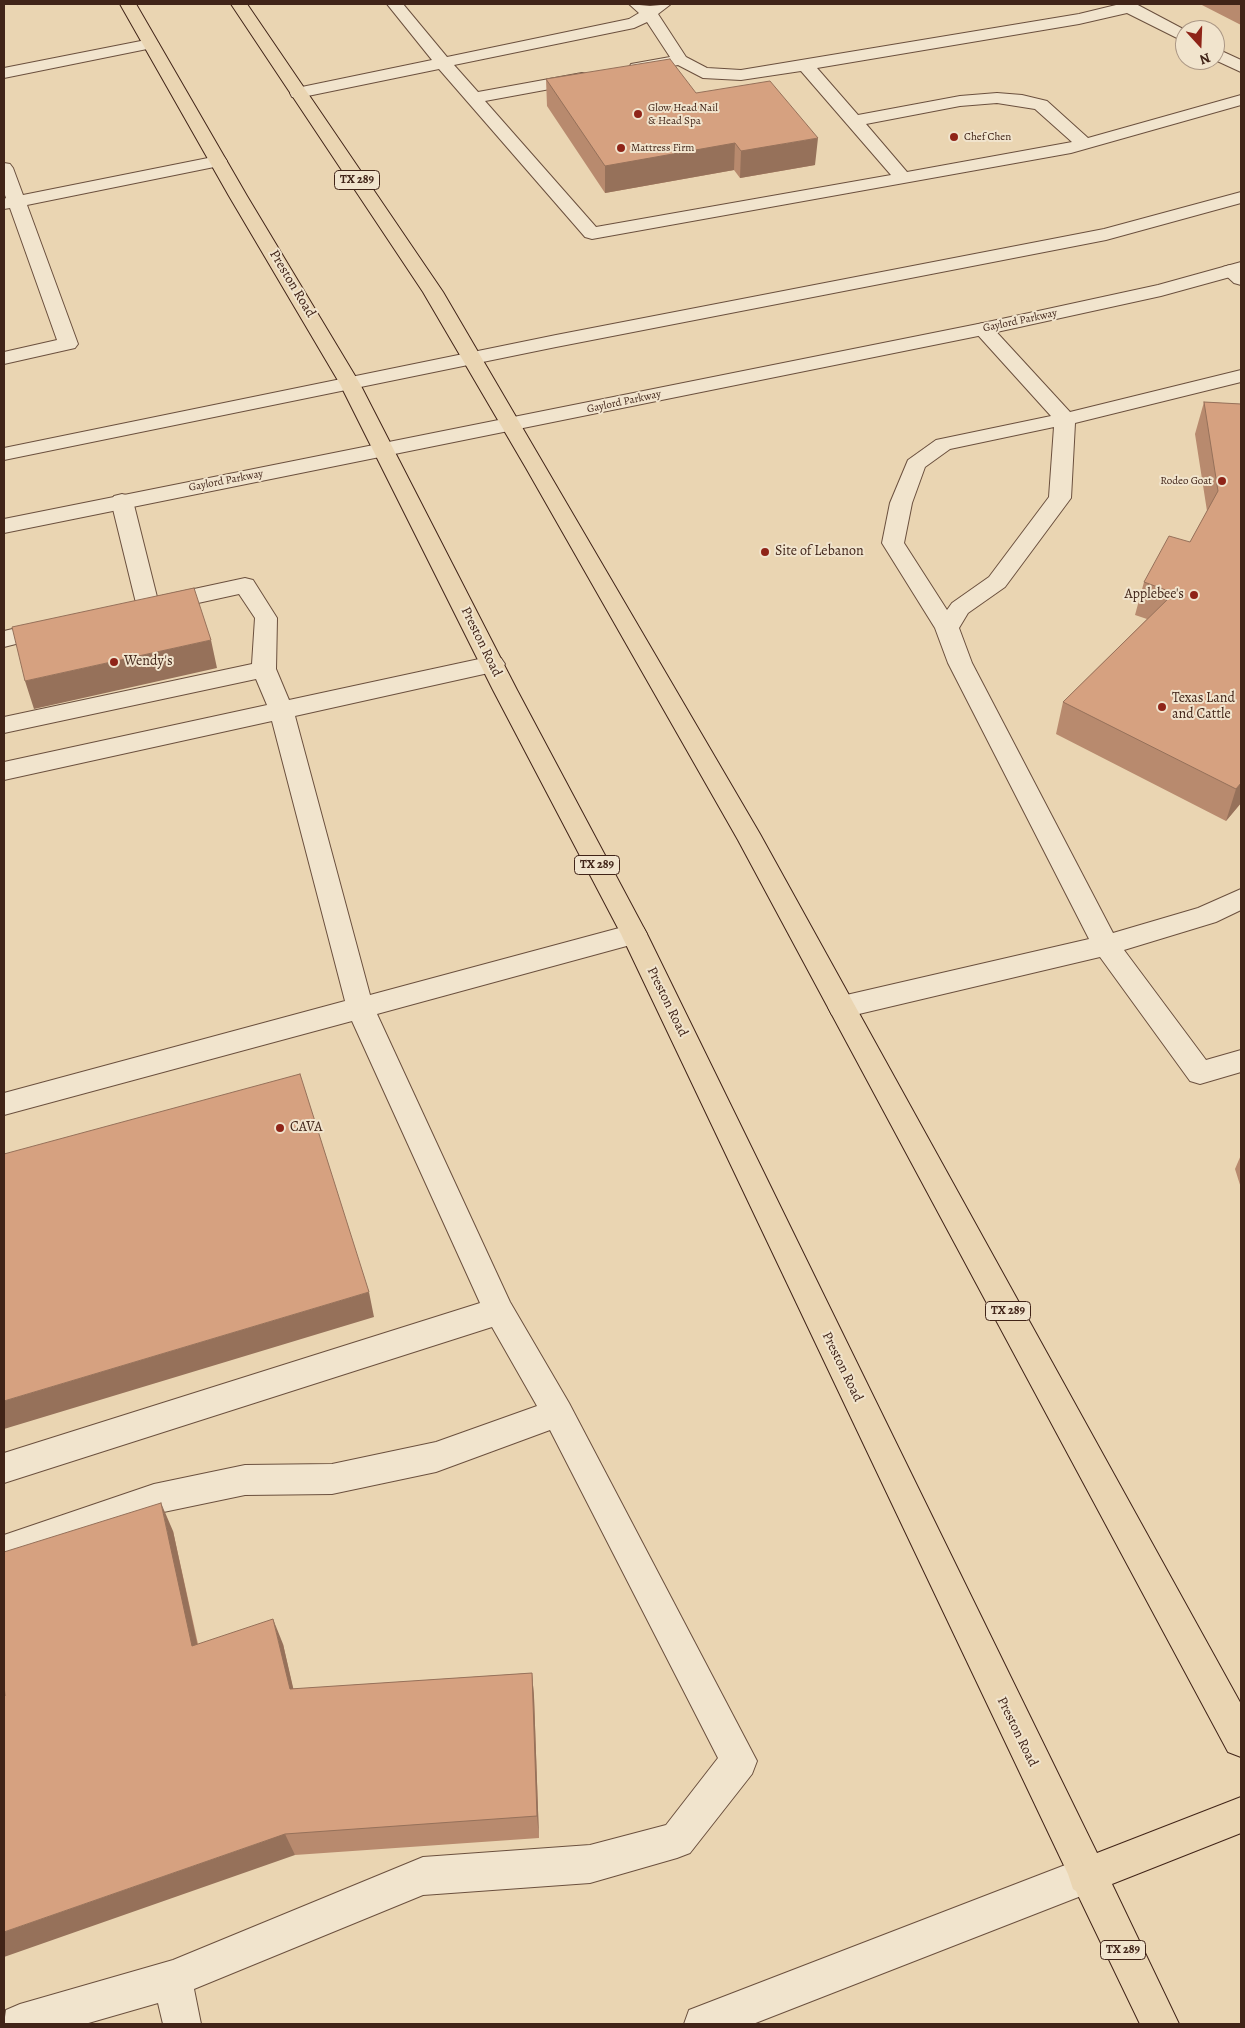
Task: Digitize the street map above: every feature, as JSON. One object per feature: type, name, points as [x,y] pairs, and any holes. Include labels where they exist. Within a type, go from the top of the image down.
[{"type":"main road","name":"Preston Road","points":[[128,4],[218,162],[350,384],[634,934],[1086,1876],[1160,2024]]},
{"type":"main road","name":"TX 289","points":[[239,4],[433,292],[751,840],[1241,1739]]},
{"type":"main road","points":[[1086,1876],[1241,1815]]},
{"type":"street","points":[[395,4],[443,63],[592,233],[1084,144],[1241,100]]},
{"type":"street","points":[[298,93],[634,23],[643,9],[663,4]]},
{"type":"street","points":[[643,9],[680,60],[703,73],[732,75],[806,66],[1079,19],[1127,6],[1175,32]]},
{"type":"street","points":[[4,73],[151,44]]},
{"type":"street","points":[[1225,58],[1241,67]]},
{"type":"street","points":[[621,71],[680,60]]},
{"type":"street","points":[[806,66],[903,178]]},
{"type":"street","points":[[474,98],[601,74]]},
{"type":"street","points":[[854,121],[960,101],[997,98],[1022,100],[1041,105],[1084,144]]},
{"type":"street","points":[[10,203],[218,162]]},
{"type":"street","points":[[4,168],[10,203],[68,344],[4,358]]},
{"type":"street","points":[[4,454],[472,358],[1106,234],[1241,197]]},
{"type":"street","name":"Gaylord Parkway","points":[[4,526],[983,329],[1238,272]]},
{"type":"street","points":[[947,628],[960,608],[996,582],[1060,498],[1064,461],[1065,419],[983,329]]},
{"type":"street","points":[[1241,376],[1065,419],[943,444],[915,464],[901,502],[893,543],[947,628],[960,664],[1106,945],[1200,1073],[1241,1060]]},
{"type":"street","points":[[20,2024],[173,1980],[423,1876],[590,1864],[677,1840],[739,1761],[558,1413],[500,1311],[360,1008],[281,710],[264,669],[266,618],[245,585],[138,609],[122,501]]},
{"type":"street","points":[[4,639],[71,624]]},
{"type":"street","points":[[4,771],[493,664]]},
{"type":"street","points":[[4,725],[264,669]]},
{"type":"street","points":[[842,1007],[1106,945],[1207,915],[1241,899]]},
{"type":"street","points":[[4,1104],[634,934]]},
{"type":"street","points":[[4,1468],[500,1311]]},
{"type":"street","points":[[4,1551],[154,1499],[245,1480],[332,1479],[436,1457],[558,1413]]},
{"type":"street","points":[[703,2024],[1086,1876]]},
{"type":"street","points":[[173,1980],[182,2024]]},
{"type":"building","points":[[670,59],[696,93],[770,81],[818,138],[741,151],[735,143],[605,166],[546,79]]},
{"type":"building","points":[[1204,402],[1241,404],[1241,783],[1236,789],[1063,702],[1174,593],[1144,582],[1169,536],[1190,542],[1218,491]]},
{"type":"building","points":[[194,588],[211,640],[25,681],[12,627]]},
{"type":"building","points":[[300,1074],[369,1292],[4,1401],[4,1154]]},
{"type":"building","points":[[161,1503],[192,1646],[273,1619],[290,1689],[532,1673],[537,1816],[285,1834],[4,1932],[4,1552]]},
{"type":"place","name":"Glow Head Nail & Head Spa","points":[[638,114]]},
{"type":"place","name":"Chef Chen","points":[[954,137]]},
{"type":"place","name":"Mattress Firm","points":[[621,148]]},
{"type":"place","name":"Rodeo Goat","points":[[1222,481]]},
{"type":"place","name":"Site of Lebanon","points":[[765,552]]},
{"type":"place","name":"Applebee's","points":[[1194,595]]},
{"type":"place","name":"Wendy's","points":[[114,662]]},
{"type":"place","name":"Texas Land and Cattle","points":[[1162,707]]},
{"type":"place","name":"CAVA","points":[[280,1128]]}]
